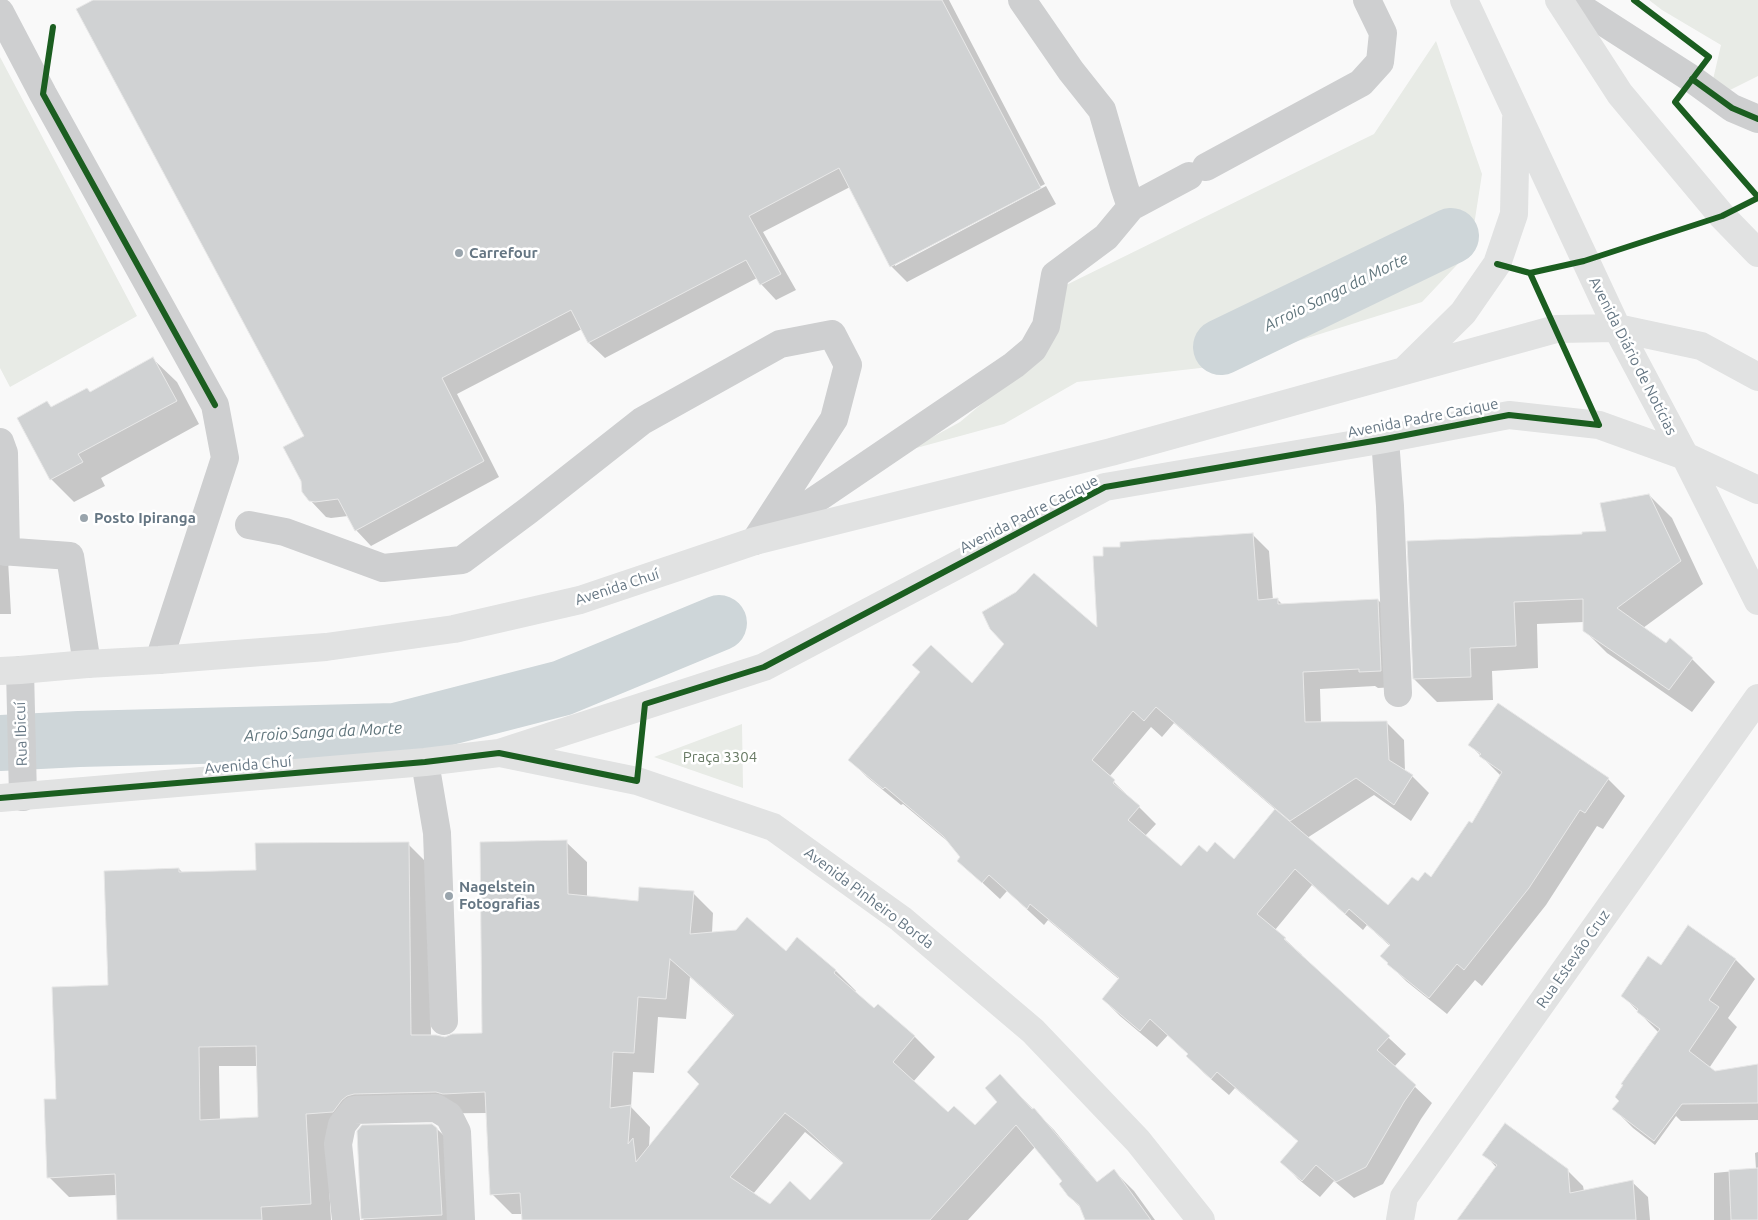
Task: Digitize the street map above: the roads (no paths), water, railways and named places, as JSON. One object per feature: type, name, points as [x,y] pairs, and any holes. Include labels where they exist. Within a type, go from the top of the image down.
[{"type":"main road","name":"Avenida Diário de Notícias","points":[[1464,0],[1617,328],[1685,456],[1758,601]]},
{"type":"main road","points":[[1559,0],[1620,94],[1722,216],[1758,252]]},
{"type":"main road","points":[[1404,371],[1463,313],[1497,264],[1514,214],[1516,113]]},
{"type":"main road","name":"Avenida Padre Cacique","points":[[755,541],[1111,452],[1556,329],[1617,328],[1701,346],[1758,377]]},
{"type":"main road","name":"Avenida Padre Cacique","points":[[499,753],[764,666],[1105,487],[1385,439],[1509,415],[1599,425],[1685,456],[1758,490]]},
{"type":"main road","name":"Avenida Chuí","points":[[10,670],[326,647],[454,629],[580,600],[755,541]]},
{"type":"main road","name":"Rua Estevão Cruz","points":[[1400,1220],[1404,1197],[1757,697]]},
{"type":"main road","name":"Avenida Chuí","points":[[12,798],[425,762],[499,753]]},
{"type":"main road","name":"Avenida Pinheiro Borda","points":[[499,753],[638,780],[773,827],[901,919],[1033,1031],[1138,1141],[1201,1220]]},
{"type":"street","points":[[1022,0],[1071,71],[1102,110],[1131,207]]},
{"type":"street","points":[[755,541],[1014,365],[1033,348],[1046,326],[1055,275],[1106,238],[1131,207],[1361,83],[1380,62],[1383,33],[1367,0]]},
{"type":"street","points":[[1569,0],[1692,79],[1732,108],[1758,119]]},
{"type":"street","points":[[0,12],[43,94],[215,405],[225,458],[159,660]]},
{"type":"street","points":[[249,525],[285,532],[383,568],[462,560],[642,422],[780,344],[832,334],[848,365],[834,419],[755,541]]},
{"type":"street","points":[[1385,439],[1390,506],[1398,692]]},
{"type":"street","points":[[0,442],[4,453],[3,552],[70,556],[87,664]]},
{"type":"street","name":"Rua Ibicuí","points":[[10,670],[21,717],[22,764],[12,798]]},
{"type":"street","points":[[425,762],[437,833],[444,1021]]},
{"type":"street","points":[[346,1220],[338,1144],[342,1125],[354,1110],[436,1108],[449,1116],[457,1132],[462,1220]]},
{"type":"waterway","name":"Arroio Sanga da Morte","points":[[1221,347],[1451,236]]},
{"type":"waterway","name":"Arroio Sanga da Morte","points":[[0,743],[79,739],[395,731],[562,688],[719,623]]},
{"type":"place","name":"Carrefour","points":[[459,253]]},
{"type":"place","name":"Posto Ipiranga","points":[[84,518]]},
{"type":"place","name":"Nagelstein Fotografias","points":[[449,896]]},
{"type":"park label","name":"Praça 3304","points":[[720,757]]}]
